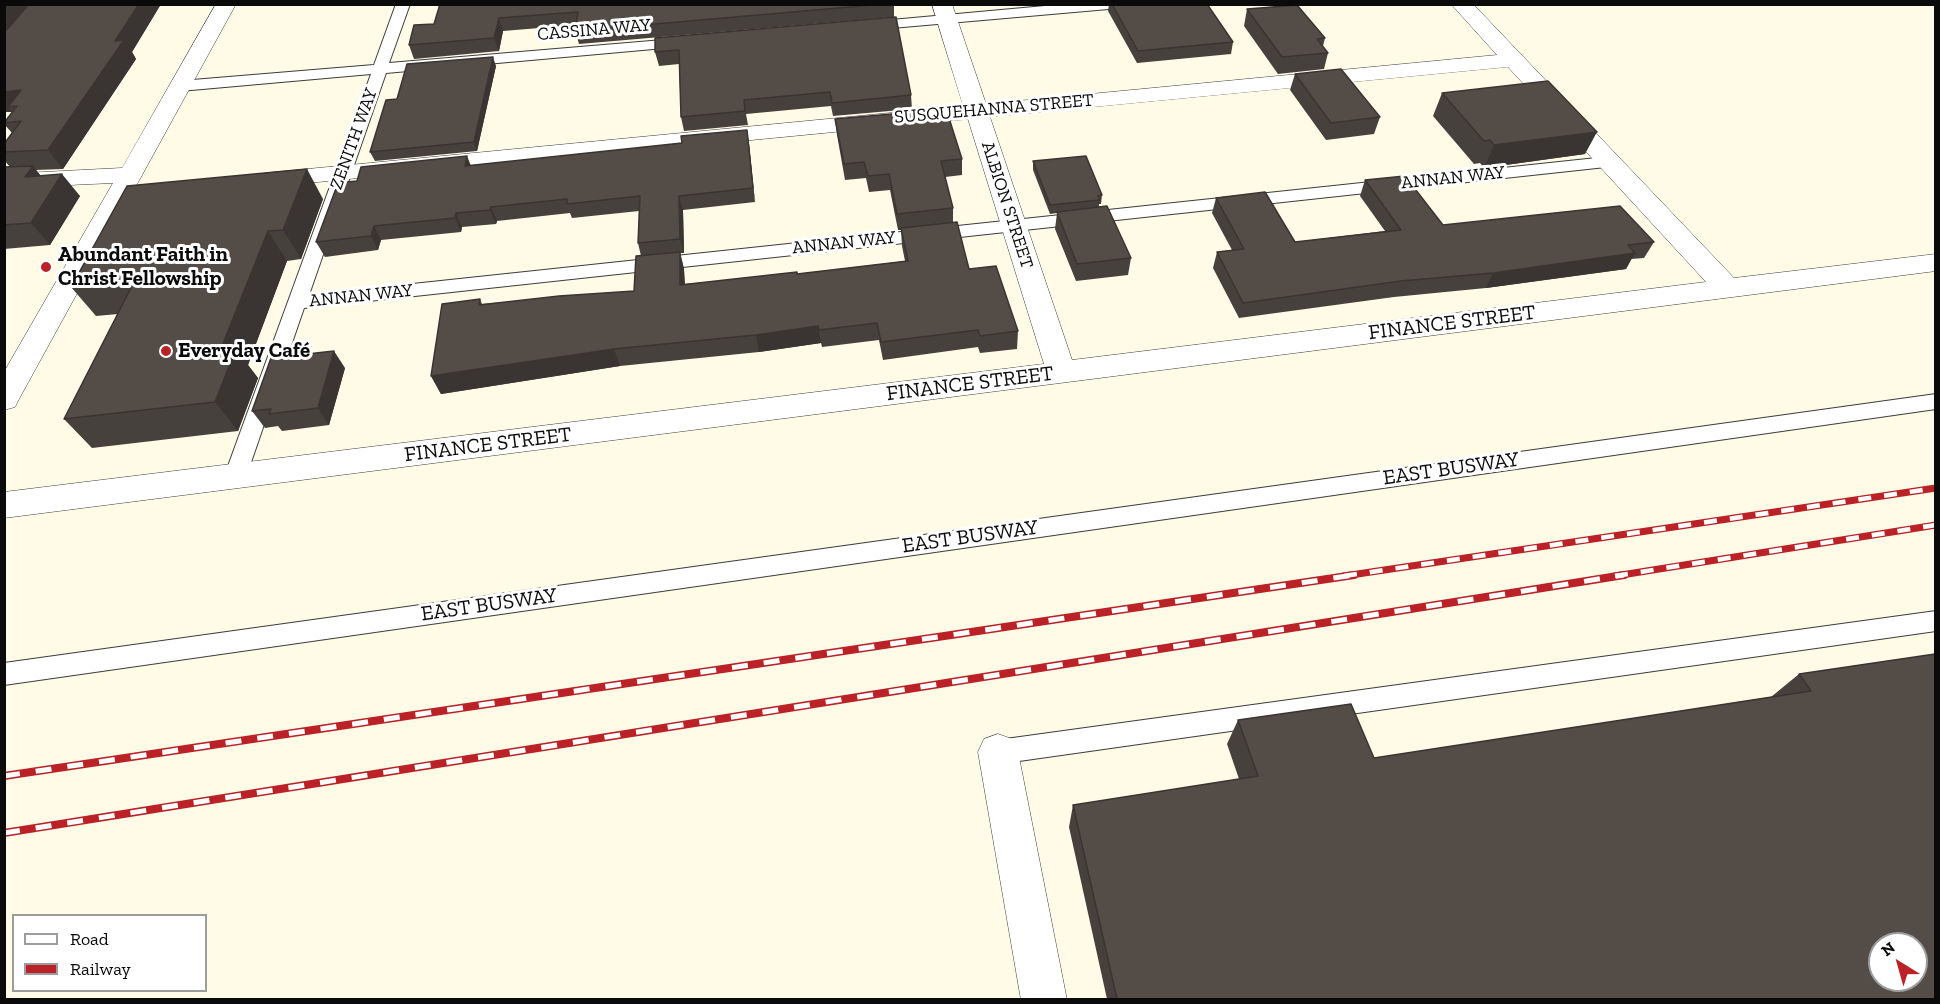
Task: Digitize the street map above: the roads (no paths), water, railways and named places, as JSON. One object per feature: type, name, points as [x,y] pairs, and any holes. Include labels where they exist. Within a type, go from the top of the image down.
[{"type":"street","points":[[4,399],[226,4]]},
{"type":"street","points":[[1461,4],[1606,162],[1727,288]]},
{"type":"street","name":"ALBION STREET","points":[[945,12],[1061,372]]},
{"type":"street","name":"SUSQUEHANNA STREET","points":[[249,182],[1511,60]]},
{"type":"street","points":[[4,181],[124,185],[150,192]]},
{"type":"street","name":"FINANCE STREET","points":[[4,505],[1935,262]]},
{"type":"street","points":[[998,752],[1044,999]]},
{"type":"lane","name":"ZENITH WAY","points":[[235,477],[341,172],[403,4]]},
{"type":"lane","points":[[856,27],[945,12],[1120,4]]},
{"type":"lane","name":"CASSINA WAY","points":[[180,86],[701,41]]},
{"type":"lane","name":"ANNAN WAY","points":[[297,303],[1013,224],[1606,162]]},
{"type":"lane","name":"EAST BUSWAY","points":[[4,674],[1935,401]]},
{"type":"lane","points":[[998,752],[1935,621]]},
{"type":"railway","points":[[1344,576],[1936,488]]},
{"type":"railway","points":[[1615,576],[1936,525]]},
{"type":"railway","points":[[4,776],[1354,575]]},
{"type":"railway","points":[[4,833],[1624,575]]},
{"type":"place","name":"Abundant Faith in Christ Fellowship","points":[[46,267]]},
{"type":"place","name":"Everyday Café","points":[[166,351]]}]
